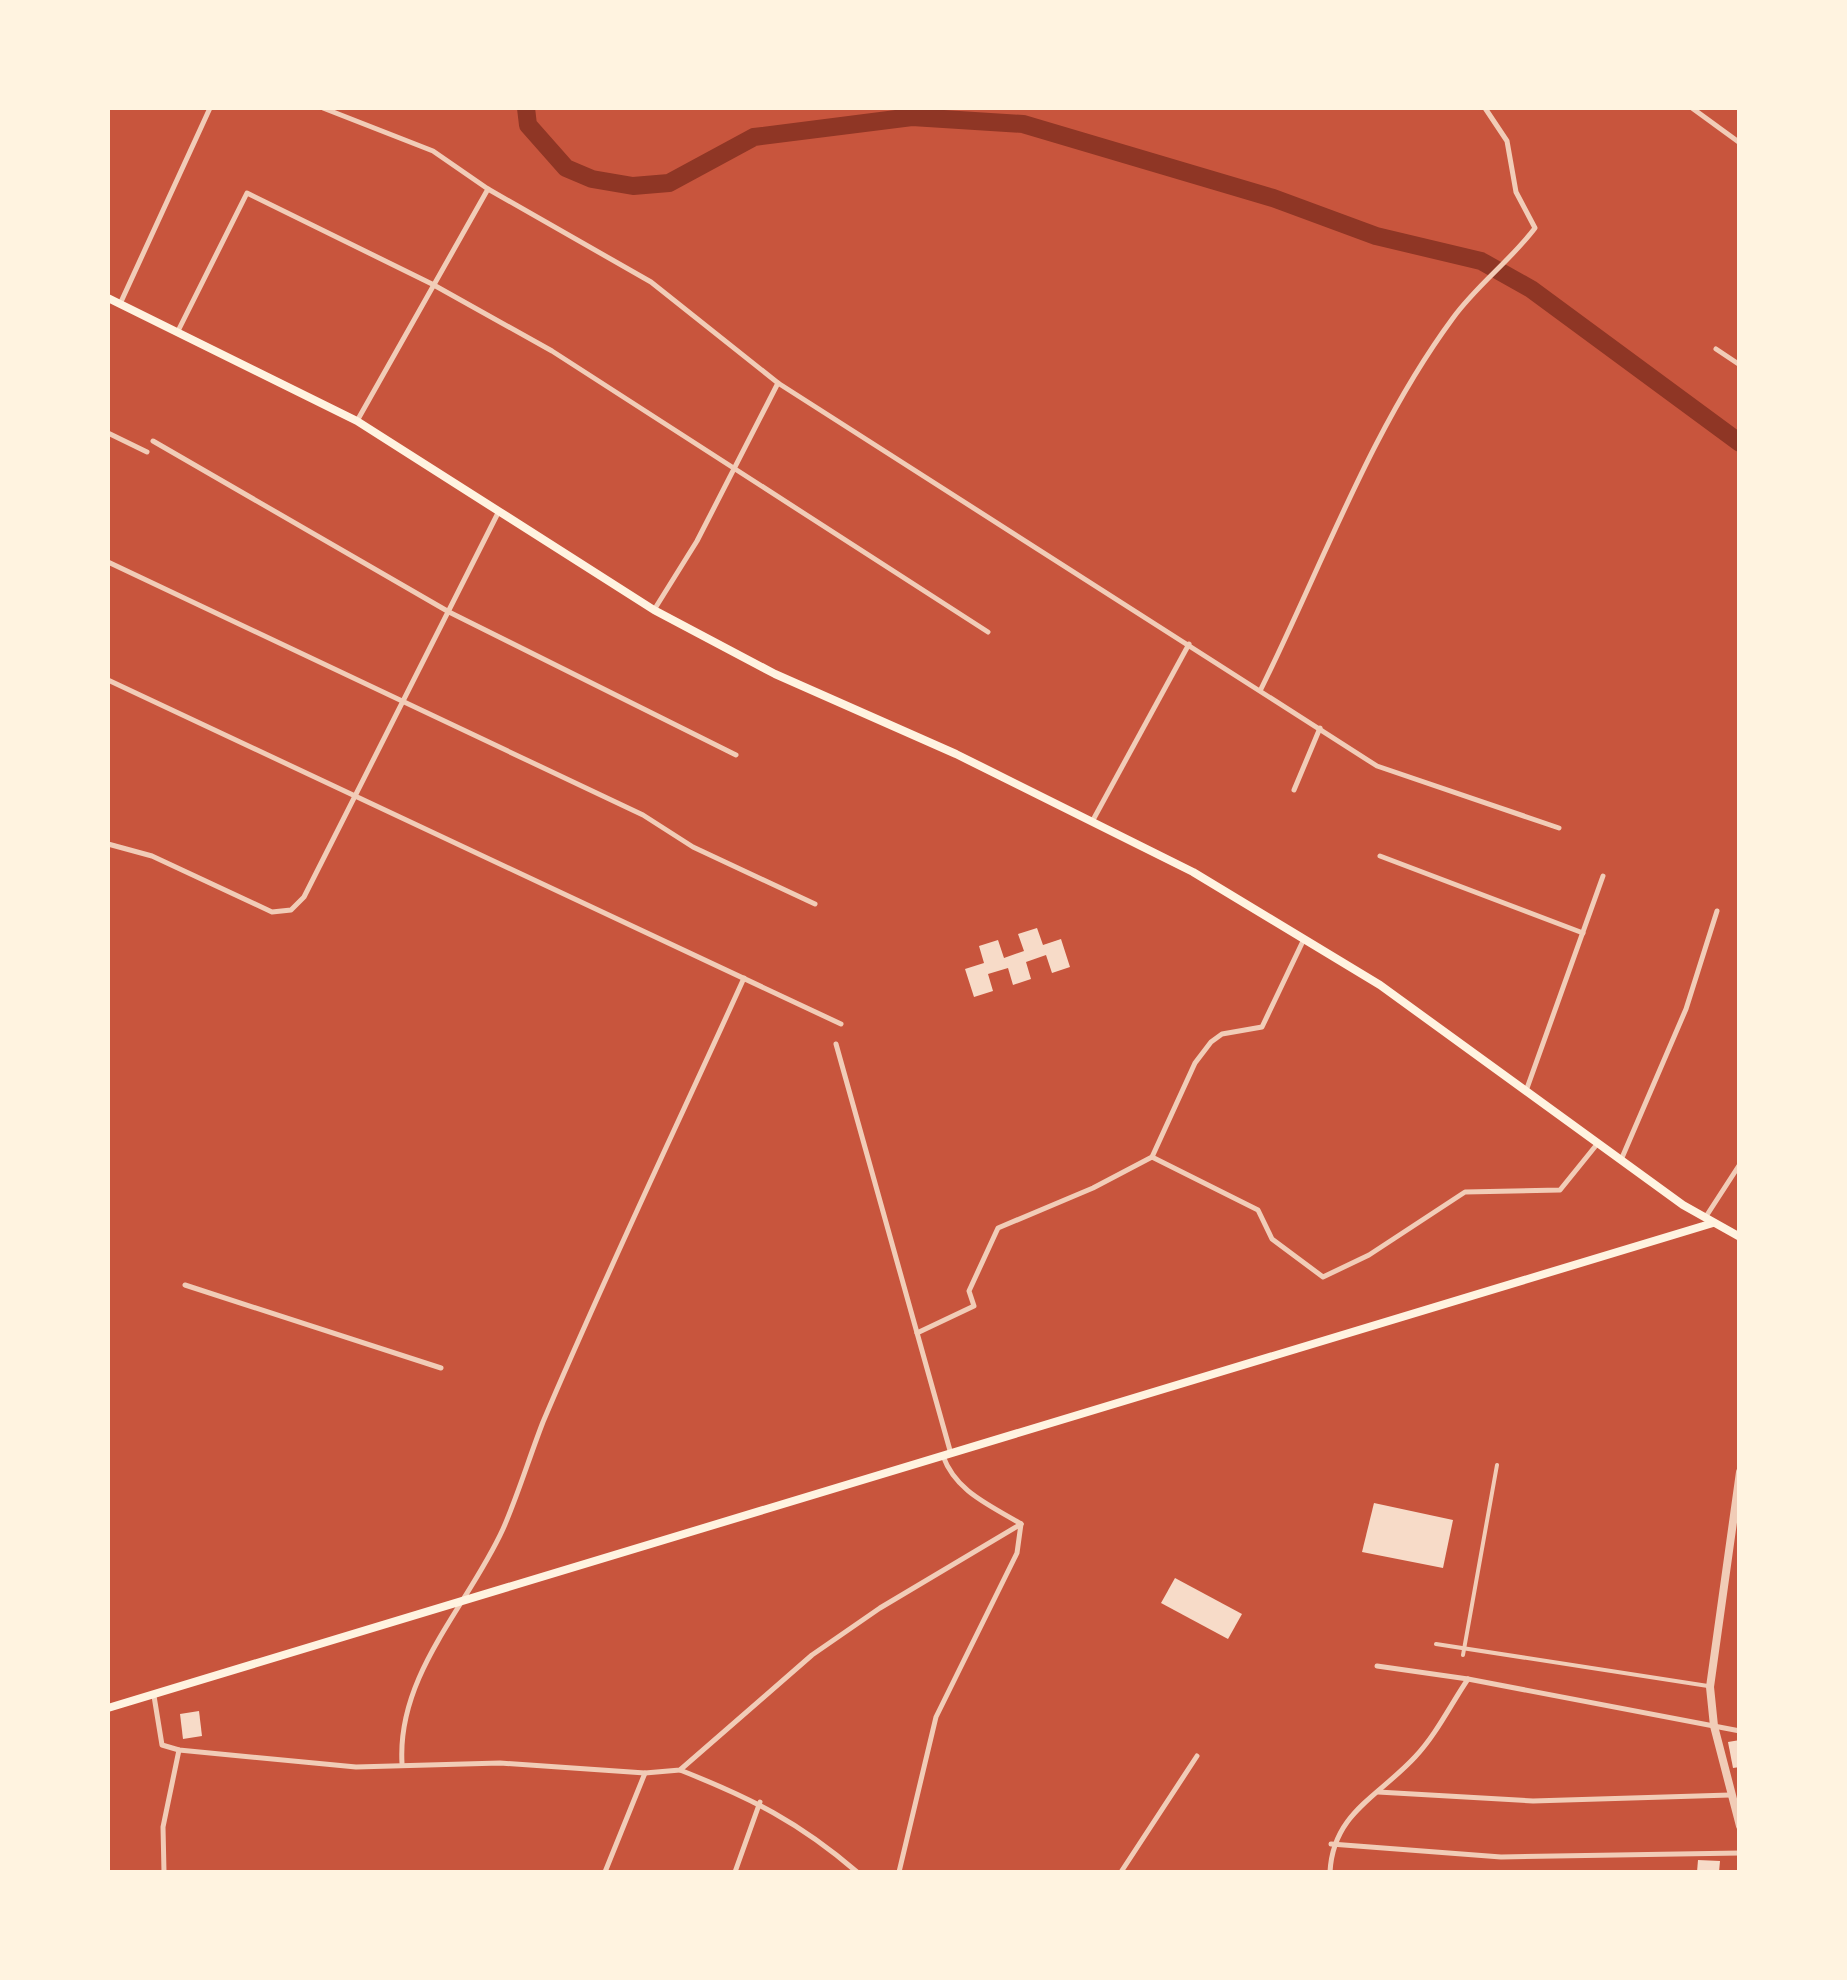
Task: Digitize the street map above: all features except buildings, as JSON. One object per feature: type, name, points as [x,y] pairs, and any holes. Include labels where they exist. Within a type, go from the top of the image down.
[{"type":"main road","points":[[108,298],[357,422],[654,610],[775,674],[1094,820],[1192,872],[1380,986],[1621,1160],[1740,1237]]},
{"type":"main road","points":[[108,1708],[1709,1220]]},
{"type":"street","points":[[120,304],[210,108]]},
{"type":"street","points":[[323,108],[433,151],[488,189],[650,282],[778,384],[1377,766],[1559,828]]},
{"type":"street","points":[[1261,690],[1388,426],[1445,329],[1535,228],[1516,192],[1507,141],[1485,108]]},
{"type":"street","points":[[1692,108],[1740,143]]},
{"type":"street","points":[[357,422],[488,189]]},
{"type":"street","points":[[177,331],[246,192],[432,284],[631,399],[988,632]]},
{"type":"street","points":[[1716,349],[1740,365]]},
{"type":"street","points":[[654,610],[697,542],[778,384]]},
{"type":"street","points":[[108,433],[148,452]]},
{"type":"street","points":[[153,441],[449,612],[736,755]]},
{"type":"street","points":[[108,844],[152,856],[272,912],[291,910],[304,896],[499,512]]},
{"type":"street","points":[[108,562],[402,700],[816,904]]},
{"type":"street","points":[[1094,820],[1189,644]]},
{"type":"street","points":[[108,680],[841,1024]]},
{"type":"street","points":[[1294,790],[1320,728]]},
{"type":"street","points":[[1380,856],[1583,933]]},
{"type":"street","points":[[1526,1091],[1603,876]]},
{"type":"street","points":[[1621,1160],[1686,1009],[1717,911]]},
{"type":"street","points":[[917,1333],[974,1306],[969,1291],[998,1228],[1093,1188],[1152,1156],[1201,1054],[1222,1034],[1262,1027],[1304,939]]},
{"type":"street","points":[[402,1763],[401,1740],[408,1707],[447,1625],[502,1530],[543,1424],[744,978]]},
{"type":"street","points":[[836,1044],[917,1333],[949,1472],[965,1490],[1022,1524]]},
{"type":"street","points":[[1152,1156],[1258,1210],[1272,1239],[1323,1277],[1370,1254],[1464,1192],[1560,1190],[1598,1143]]},
{"type":"street","points":[[1709,1220],[1740,1164]]},
{"type":"street","points":[[185,1284],[440,1368]]},
{"type":"street","points":[[1463,1652],[1498,1465]]},
{"type":"street","points":[[1740,1472],[1710,1687],[1714,1726],[1740,1826]]},
{"type":"street","points":[[680,1770],[812,1655],[880,1608],[1022,1524]]},
{"type":"street","points":[[898,1872],[936,1717],[1017,1554],[1022,1524]]},
{"type":"street","points":[[1436,1644],[1463,1652],[1710,1687]]},
{"type":"street","points":[[1377,1666],[1468,1678],[1740,1730]]},
{"type":"street","points":[[1330,1872],[1331,1844],[1342,1826],[1418,1755],[1468,1678]]},
{"type":"street","points":[[154,1696],[162,1745],[179,1750],[319,1764],[500,1763],[645,1773],[680,1770],[760,1802],[813,1834],[856,1872]]},
{"type":"street","points":[[164,1872],[162,1827],[179,1750]]},
{"type":"street","points":[[1121,1872],[1197,1756]]},
{"type":"street","points":[[605,1872],[645,1773]]},
{"type":"street","points":[[1378,1792],[1533,1801],[1734,1795]]},
{"type":"street","points":[[735,1872],[760,1802]]},
{"type":"street","points":[[1331,1844],[1500,1856],[1740,1853]]},
{"type":"waterway","points":[[526,108],[528,125],[566,168],[592,179],[633,186],[669,183],[754,137],[912,117],[1023,124],[1273,198],[1376,236],[1481,261],[1531,289],[1740,443]]}]
